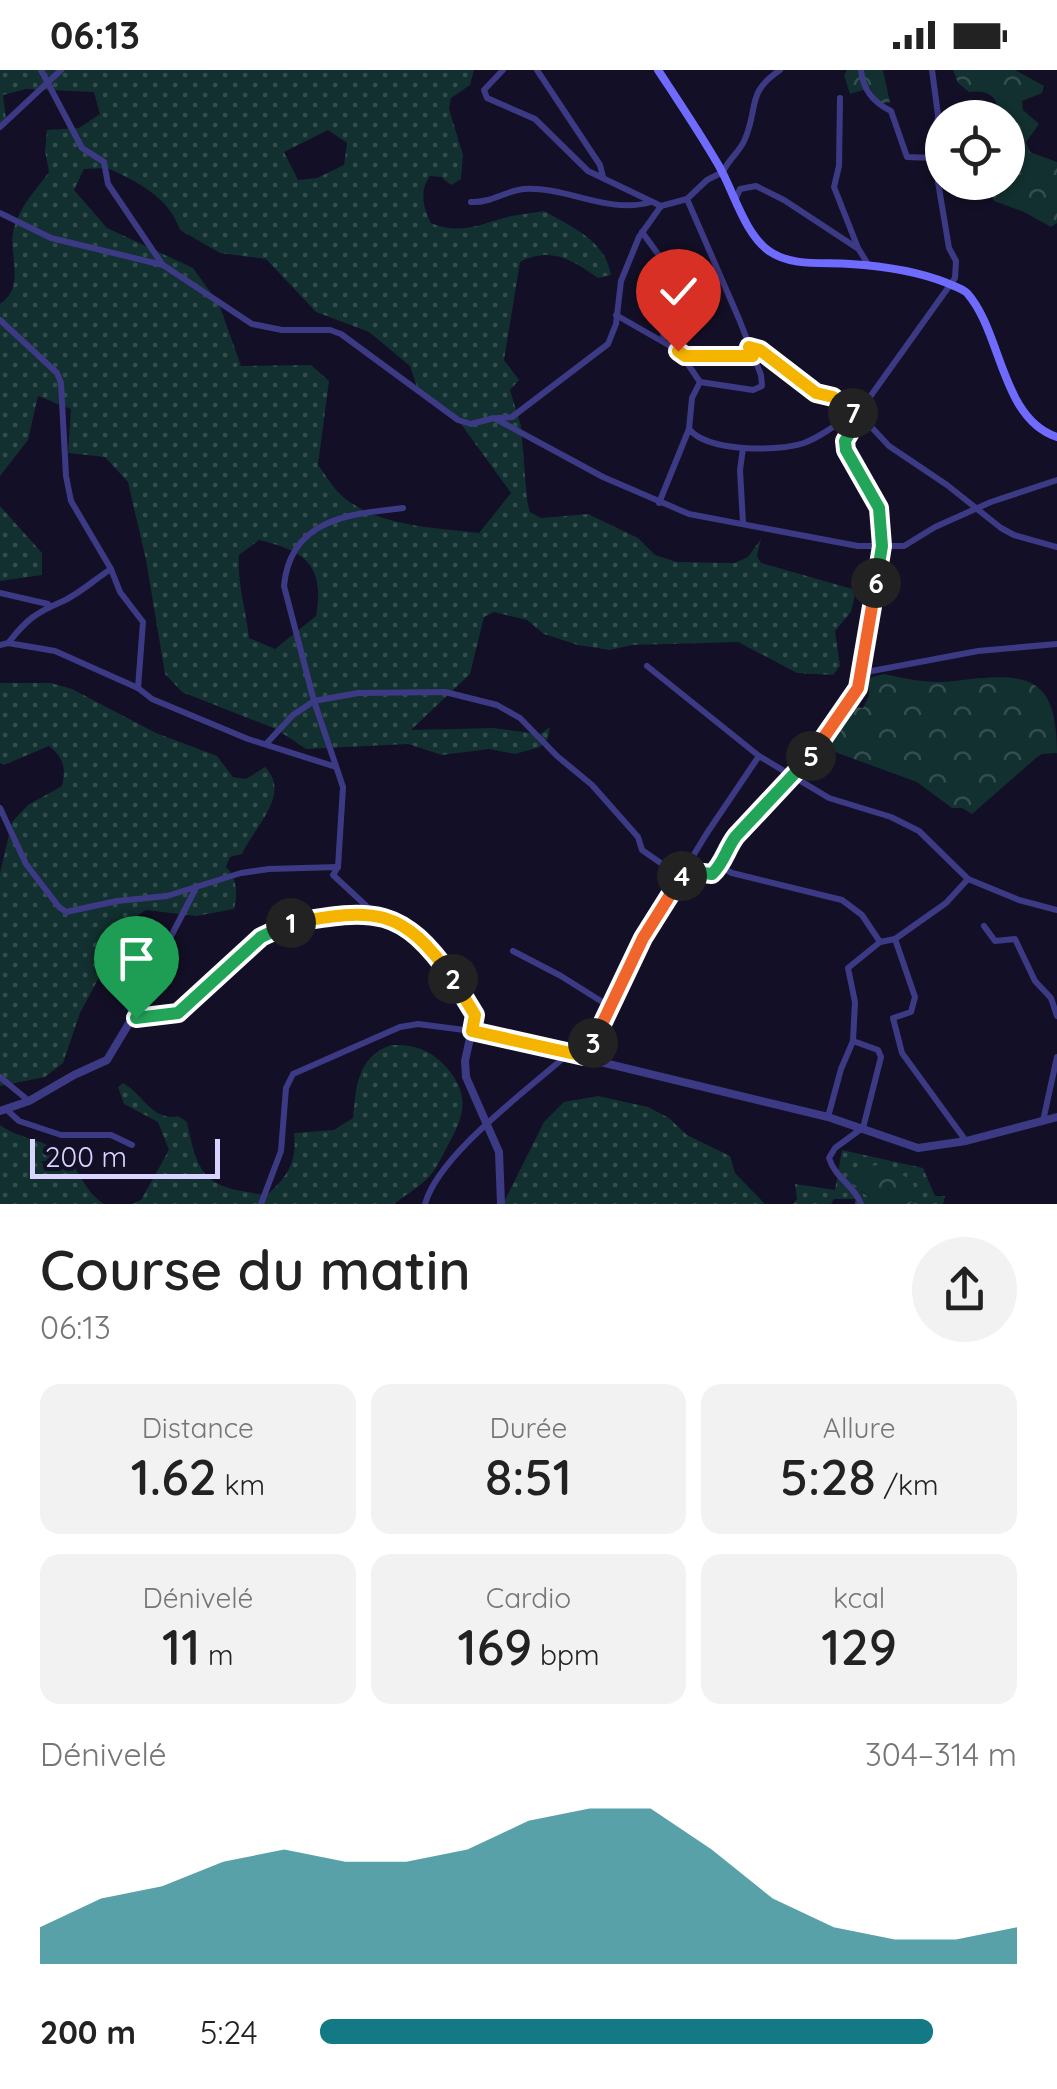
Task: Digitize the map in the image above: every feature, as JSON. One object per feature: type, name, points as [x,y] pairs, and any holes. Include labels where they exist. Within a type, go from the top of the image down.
[{"type":"main road","points":[[658,70],[723,172],[762,245],[792,262],[869,266],[928,275],[968,294],[982,317],[1025,417],[1057,437]]},
{"type":"street","points":[[41,70],[82,148],[104,162],[108,184],[163,265]]},
{"type":"street","points":[[0,127],[61,70]]},
{"type":"street","points":[[503,70],[484,90],[486,98],[536,119],[588,171],[661,206]]},
{"type":"street","points":[[537,70],[604,177]]},
{"type":"street","points":[[0,214],[51,238],[163,265],[252,324],[266,329],[330,330],[341,334],[458,420],[472,424],[494,418],[505,420],[608,344],[621,281],[642,232],[661,206],[687,198],[706,180],[723,172],[746,138],[759,86],[780,70]]},
{"type":"street","points":[[861,70],[868,92],[877,104],[892,111],[907,156],[925,158]]},
{"type":"street","points":[[932,70],[936,100]]},
{"type":"street","points":[[840,98],[839,166],[834,187],[869,266]]},
{"type":"street","points":[[736,198],[744,187],[756,186],[858,248]]},
{"type":"street","points":[[471,202],[485,203],[526,189],[592,201],[652,202]]},
{"type":"street","points":[[687,198],[762,381],[758,389],[700,382]]},
{"type":"street","points":[[266,744],[293,715],[314,701],[358,693],[423,690],[497,705],[520,718],[592,785],[638,837],[642,850],[665,866],[712,874],[721,866],[732,842],[793,776],[851,702],[862,673],[882,546],[879,508],[846,450],[845,441],[856,414],[934,303],[952,285],[956,261],[941,200]]},
{"type":"street","points":[[642,232],[679,282],[665,310],[663,342]]},
{"type":"street","points":[[616,314],[685,356],[700,382]]},
{"type":"street","points":[[0,320],[57,373],[61,383],[71,501],[120,592],[143,622],[138,688]]},
{"type":"street","points":[[749,347],[760,350],[816,393],[833,397],[889,446],[1010,534],[1057,547]]},
{"type":"street","points":[[685,356],[753,356]]},
{"type":"street","points":[[658,502],[689,429],[692,398],[700,382]]},
{"type":"street","points":[[689,429],[697,438],[743,448],[798,445],[856,414]]},
{"type":"street","points":[[494,418],[523,436],[689,514],[858,546],[904,546],[977,508],[1057,480]]},
{"type":"street","points":[[743,448],[743,523]]},
{"type":"street","points":[[403,508],[358,512],[322,523],[286,568],[286,598],[314,701],[338,767],[344,802],[338,867],[333,875],[375,914],[410,929],[434,952],[475,1015],[465,1061],[466,1077],[499,1152],[501,1204]]},
{"type":"street","points":[[0,592],[49,604],[63,602],[111,569]]},
{"type":"street","points":[[4,644],[49,604]]},
{"type":"street","points":[[4,644],[55,651],[138,688],[152,699],[266,744],[338,767]]},
{"type":"street","points":[[862,673],[978,650],[1057,644]]},
{"type":"street","points":[[647,666],[759,756],[828,798],[891,817],[919,831],[968,879],[1019,900],[1057,910]]},
{"type":"street","points":[[584,1056],[612,1008],[643,938],[759,756]]},
{"type":"street","points":[[0,808],[26,864],[62,910],[72,912],[196,889],[269,869],[338,867]]},
{"type":"street","points":[[721,866],[732,873],[842,900],[862,915],[880,942]]},
{"type":"street","points":[[828,1117],[853,1041],[855,1002],[848,968],[880,942],[895,939],[946,903],[968,879]]},
{"type":"street","points":[[3,1110],[29,1101],[108,1060],[131,1020],[130,998],[167,944],[196,889]]},
{"type":"street","points":[[131,1020],[178,1013],[261,937],[279,926],[375,914]]},
{"type":"street","points":[[984,926],[995,941],[1015,939],[1035,981],[1052,998],[1057,1016]]},
{"type":"street","points":[[895,939],[915,997],[911,1012],[893,1018],[900,1049],[966,1141]]},
{"type":"street","points":[[512,951],[562,976],[612,1008]]},
{"type":"street","points":[[262,1204],[281,1151],[286,1088],[293,1074],[400,1026],[418,1024],[570,1052],[828,1117],[918,1148],[966,1141],[1057,1117]]},
{"type":"street","points":[[853,1041],[878,1050],[881,1057],[862,1128],[829,1158],[834,1173],[855,1192],[861,1204]]},
{"type":"street","points":[[425,1204],[432,1185],[467,1141],[570,1052]]},
{"type":"street","points":[[1043,1121],[1057,1056]]},
{"type":"street","points":[[0,1077],[29,1101]]},
{"type":"street","points":[[3,1110],[18,1121],[61,1136],[111,1134],[132,1144]]},
{"type":"green space","points":[[0,70],[474,70],[470,85],[451,98],[449,109],[463,155],[461,179],[451,185],[441,177],[430,176],[423,199],[431,223],[462,228],[544,211],[595,244],[611,275],[598,278],[551,255],[520,262],[504,360],[519,380],[510,390],[521,426],[530,512],[541,518],[588,514],[638,538],[655,555],[677,562],[735,563],[748,557],[761,539],[757,556],[761,563],[856,590],[851,612],[835,631],[840,666],[833,675],[797,673],[738,642],[632,645],[610,650],[544,634],[527,620],[494,612],[484,617],[470,674],[411,730],[493,728],[540,734],[550,727],[548,738],[540,747],[515,754],[489,749],[442,755],[408,744],[306,749],[276,729],[182,692],[165,674],[128,482],[105,457],[68,453],[71,409],[38,396],[28,440],[0,476],[0,304],[13,288],[14,228],[24,205],[49,172],[47,130],[79,128],[100,114],[94,92],[26,89],[3,95],[6,119],[0,127]],"holes":[[[328,130],[347,143],[344,165],[317,178],[298,180],[284,152]],[[107,168],[140,184],[168,208],[180,230],[220,253],[266,259],[316,312],[369,332],[410,366],[417,387],[458,420],[511,493],[479,533],[385,519],[351,503],[337,491],[318,465],[329,381],[311,365],[241,366],[219,304],[193,268],[107,228],[74,190],[84,169]],[[259,540],[289,549],[308,563],[314,573],[318,585],[316,616],[275,649],[249,638],[239,555]]]},
{"type":"green space","points":[[847,70],[883,70],[890,103],[879,103],[870,88],[850,94],[844,75]]},
{"type":"green space","points":[[953,70],[1015,70],[1044,86],[1042,93],[1024,100],[994,100],[985,93],[969,92],[958,83]]},
{"type":"green space","points":[[1025,112],[1039,124],[1026,142],[1030,152],[1057,162],[1057,223],[1051,227],[994,201],[1025,200]]},
{"type":"green space","points":[[0,506],[42,553],[42,575],[0,581]]},
{"type":"green space","points":[[884,674],[927,681],[1000,677],[1032,683],[1051,706],[1057,753],[1036,758],[972,814],[952,808],[917,782],[813,744],[832,715],[844,706],[863,708],[869,696],[869,678]]},
{"type":"green space","points":[[0,683],[51,683],[72,689],[156,733],[217,756],[233,777],[246,779],[265,767],[274,788],[268,810],[242,854],[230,857],[226,867],[236,886],[234,909],[196,916],[146,910],[129,921],[80,1013],[63,1063],[45,1077],[0,1086],[0,873],[12,822],[28,805],[62,786],[64,774],[61,759],[49,746],[4,765],[0,763]]},
{"type":"green space","points":[[391,1045],[422,1049],[435,1057],[455,1078],[462,1097],[458,1126],[432,1173],[394,1204],[132,1204],[141,1200],[169,1150],[158,1122],[124,1104],[118,1087],[123,1083],[155,1111],[187,1122],[196,1158],[209,1178],[231,1189],[267,1195],[290,1168],[294,1133],[334,1130],[353,1118],[360,1074],[371,1057]]},
{"type":"green space","points":[[598,1096],[648,1107],[669,1118],[687,1135],[730,1156],[735,1173],[765,1204],[503,1204],[544,1122],[564,1102]]},
{"type":"green space","points":[[0,1125],[59,1151],[104,1204],[0,1204]]},
{"type":"green space","points":[[842,1150],[923,1168],[935,1196],[945,1196],[943,1204],[910,1204],[917,1195],[861,1191],[869,1197],[869,1204],[834,1199],[831,1204],[793,1204],[797,1199],[795,1184],[835,1190]]},
{"type":"green space","points":[[878,1165],[912,1183],[917,1195],[910,1204],[869,1204],[869,1197],[849,1180],[850,1169]]},
{"type":"route","points":[[136,1018],[170,1016],[186,1008],[240,955],[279,926],[375,914],[410,929],[434,952],[475,1015],[472,1031],[584,1056],[612,1008],[643,938],[685,871],[712,874],[721,866],[732,842],[807,761],[856,694],[882,546],[879,508],[846,450],[845,441],[860,415],[833,397],[816,393],[756,348],[749,347],[753,356],[685,356],[678,351]]}]
